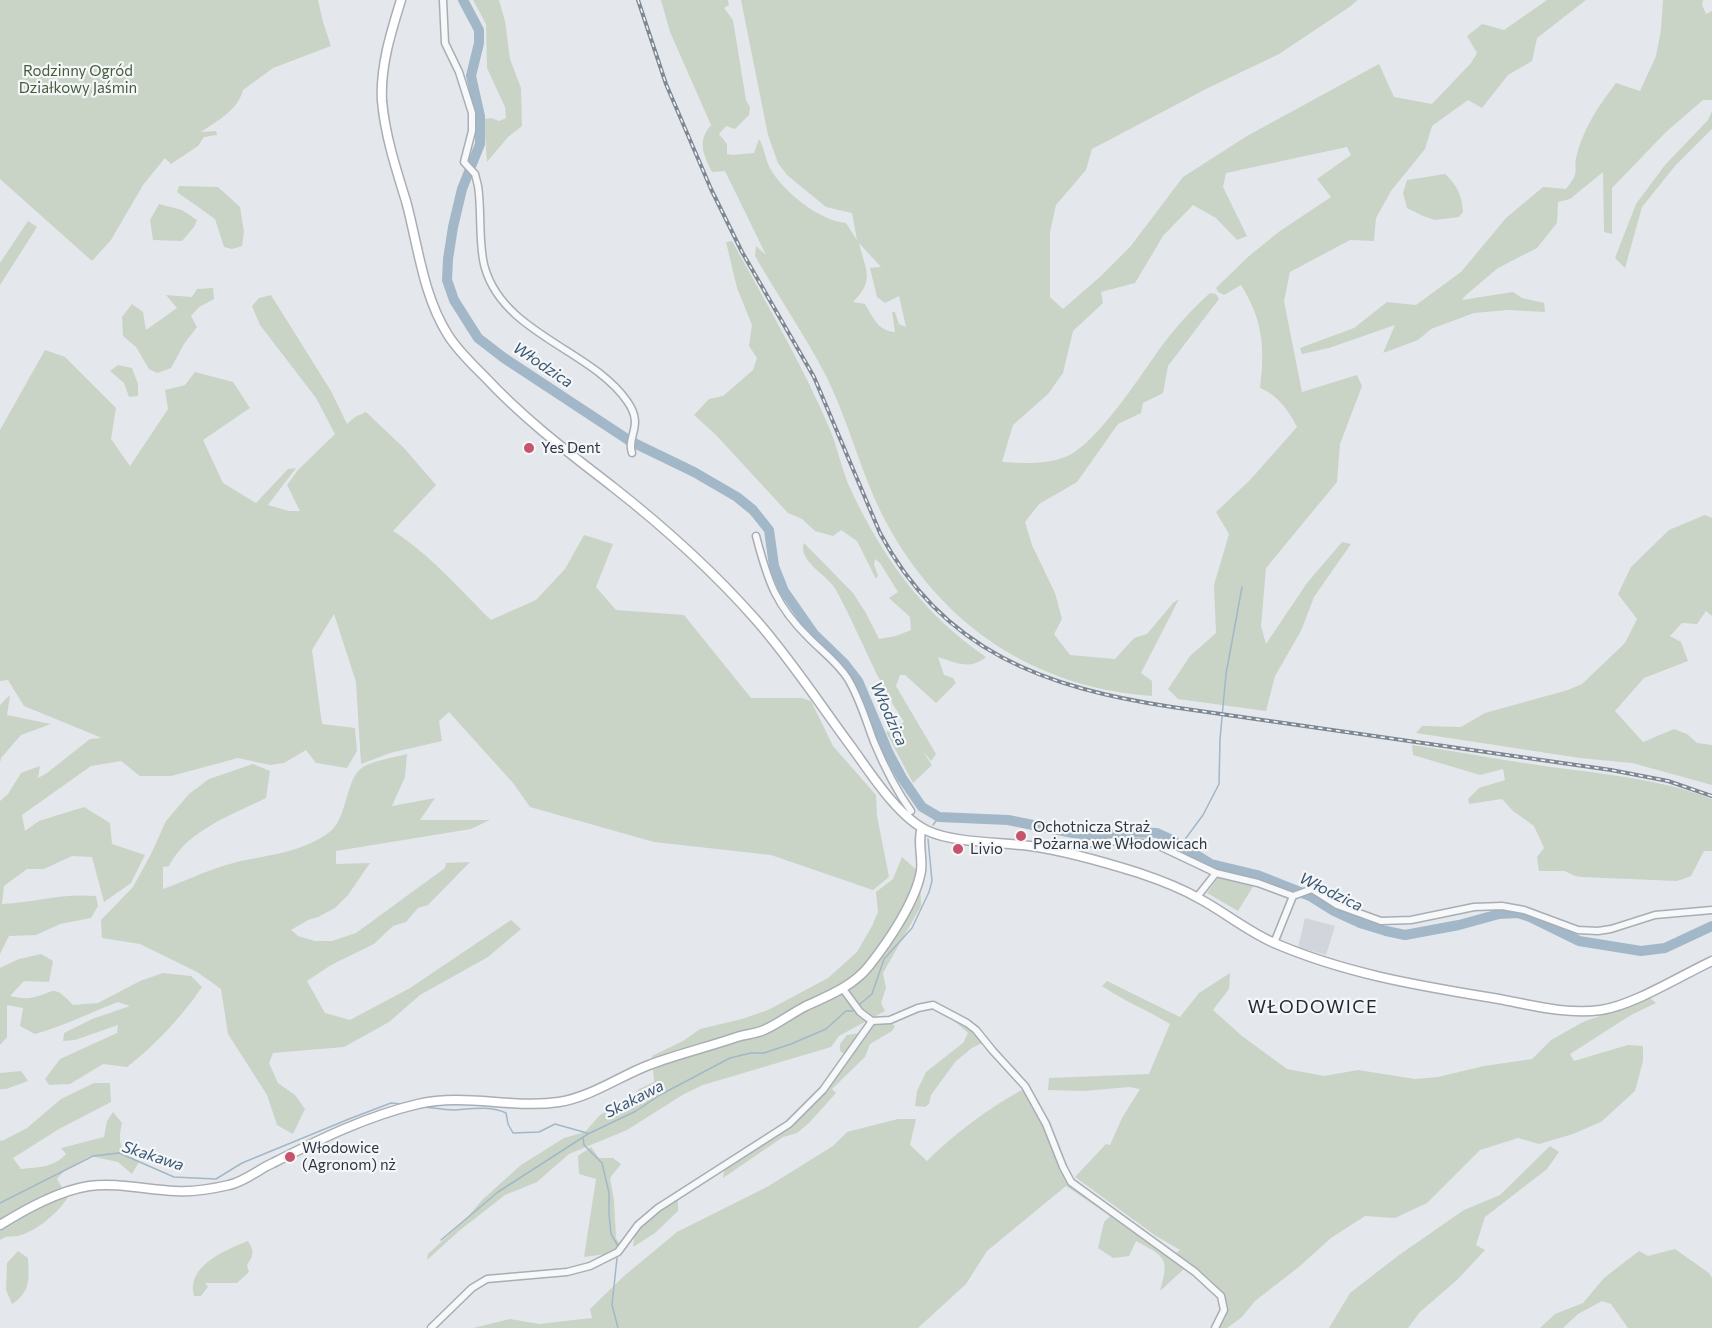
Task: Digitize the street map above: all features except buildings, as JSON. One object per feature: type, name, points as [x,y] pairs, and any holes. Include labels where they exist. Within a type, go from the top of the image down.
[{"type":"street","points":[[401,0],[384,64],[382,105],[389,140],[437,315],[449,337],[498,391],[553,441],[671,536],[753,617],[781,650],[869,771],[911,811]]},
{"type":"street","points":[[443,0],[445,43],[459,72],[472,112],[472,131],[464,162],[475,174],[480,199],[483,260],[490,282],[516,315],[612,384],[627,400],[636,424],[631,450]]},
{"type":"street","points":[[756,536],[770,586],[780,605],[795,624],[834,661],[847,677],[858,697],[884,764],[922,828],[947,836],[1028,845],[1141,874],[1197,897],[1274,943],[1310,957],[1365,975],[1459,993],[1577,1011],[1599,1010],[1623,1004],[1712,961]]},
{"type":"street","points":[[0,1226],[67,1191],[87,1186],[111,1185],[185,1191],[234,1184],[272,1163],[359,1122],[421,1103],[465,1100],[526,1104],[566,1101],[651,1064],[719,1044],[740,1035],[766,1029],[794,1012],[845,993],[875,958],[903,914],[915,889],[921,869],[920,835],[922,828]]},
{"type":"street","points":[[1066,853],[1067,845],[1118,841],[1155,844],[1216,873],[1295,895],[1312,889],[1337,905],[1381,921],[1411,920],[1474,907],[1502,906],[1524,910],[1578,930],[1598,931],[1655,915],[1712,910]]},
{"type":"street","points":[[1197,897],[1216,873]]},
{"type":"street","points":[[1274,943],[1295,895]]},
{"type":"street","points":[[845,993],[865,1017],[872,1021],[890,1020],[934,1002],[976,1030],[1025,1086],[1046,1124],[1071,1182],[1176,1257],[1215,1290],[1224,1305],[1223,1314],[1215,1328]]},
{"type":"street","points":[[431,1328],[472,1288],[487,1279],[567,1272],[590,1266],[618,1252],[638,1225],[658,1208],[789,1124],[823,1089],[872,1021]]},
{"type":"shaded area","points":[[1305,918],[1335,926],[1326,955],[1298,947]]},
{"type":"green space","name":"Rodzinny Ogród Działkowy Jaśmin","points":[[0,0],[318,0],[331,46],[273,68],[243,90],[232,109],[201,132],[216,131],[217,135],[204,137],[198,146],[171,164],[165,158],[143,185],[111,240],[92,261],[0,179]]},
{"type":"green space","points":[[473,0],[499,0],[505,21],[510,59],[521,88],[522,126],[508,137],[487,162],[484,119],[491,118],[499,121],[506,118],[505,107],[487,68],[486,24]]},
{"type":"green space","points":[[661,0],[728,0],[729,5],[724,8],[733,20],[746,100],[750,107],[749,115],[735,129],[726,126],[719,134],[727,144],[727,154],[754,153],[759,139],[767,162],[777,179],[814,211],[846,223],[857,240],[852,213],[826,207],[787,175],[778,163],[768,135],[741,0],[1358,0],[1279,54],[1206,89],[1092,149],[1086,170],[1056,205],[1050,232],[1050,297],[1063,309],[1130,247],[1183,177],[1247,136],[1379,64],[1394,97],[1432,104],[1471,63],[1477,53],[1467,36],[1482,24],[1504,30],[1547,0],[1586,0],[1537,38],[1532,61],[1508,75],[1482,108],[1468,100],[1432,126],[1425,149],[1391,191],[1376,218],[1374,241],[1350,240],[1290,272],[1284,301],[1302,392],[1357,375],[1362,386],[1340,444],[1337,482],[1266,568],[1261,626],[1266,644],[1307,583],[1342,542],[1351,544],[1314,597],[1301,631],[1275,676],[1266,711],[1178,699],[1168,689],[1190,656],[1216,633],[1214,585],[1229,534],[1216,512],[1250,480],[1297,427],[1282,404],[1260,388],[1261,335],[1254,310],[1241,285],[1224,295],[1216,288],[1249,256],[1280,231],[1331,197],[1317,179],[1351,155],[1347,147],[1226,173],[1223,187],[1247,236],[1237,240],[1216,218],[1193,205],[1163,236],[1135,283],[1101,292],[1103,303],[1073,331],[1063,373],[1048,394],[1013,425],[1002,462],[1049,461],[1077,451],[1116,410],[1182,320],[1210,293],[1216,294],[1219,299],[1168,366],[1163,393],[1143,403],[1141,413],[1118,424],[1077,482],[1039,504],[1025,522],[1032,545],[1055,593],[1062,619],[1054,634],[1070,655],[1115,659],[1134,638],[1147,634],[1179,599],[1141,673],[1152,681],[1152,696],[1109,690],[1069,680],[1031,665],[996,645],[963,620],[934,592],[908,559],[877,504],[825,374],[755,256],[756,246],[766,255],[725,171],[712,172],[703,148],[704,137],[711,125],[670,32]],"holes":[[[859,243],[881,267],[870,268],[877,297],[885,303],[899,296],[906,327],[899,324],[895,312],[892,312],[895,332],[880,326],[865,304],[853,302],[867,280]]]},
{"type":"green space","points":[[1663,0],[1703,0],[1702,5],[1706,14],[1712,11],[1712,100],[1703,100],[1666,132],[1612,188],[1612,234],[1604,232],[1603,172],[1570,199],[1558,202],[1557,223],[1537,248],[1498,268],[1462,300],[1513,292],[1522,298],[1544,303],[1545,312],[1508,310],[1474,313],[1431,329],[1418,340],[1383,353],[1395,325],[1329,348],[1302,354],[1300,348],[1354,328],[1387,302],[1416,305],[1461,272],[1506,218],[1543,187],[1566,189],[1575,174],[1577,154],[1588,125],[1616,83],[1640,91],[1656,56]]},
{"type":"green space","points":[[1712,111],[1712,129],[1675,166],[1642,207],[1625,268],[1615,258],[1636,204],[1665,165],[1708,120]]},
{"type":"green space","points":[[1445,174],[1456,186],[1460,195],[1463,212],[1459,217],[1435,220],[1407,208],[1403,193],[1407,180]]},
{"type":"green space","points":[[179,186],[218,187],[240,207],[244,232],[242,246],[232,249],[224,247],[215,219],[177,192]]},
{"type":"green space","points":[[159,204],[182,210],[197,220],[182,241],[153,240],[150,220]]},
{"type":"green space","points":[[28,221],[37,227],[0,285],[0,263]]},
{"type":"green space","points":[[732,241],[809,383],[831,432],[850,488],[890,560],[924,603],[963,640],[986,657],[974,664],[968,664],[938,657],[944,675],[953,678],[956,683],[936,703],[905,675],[900,675],[896,686],[936,754],[931,761],[922,750],[932,765],[913,783],[886,732],[904,722],[885,690],[836,590],[805,556],[804,543],[853,593],[879,639],[911,630],[910,617],[889,598],[898,592],[880,563],[875,559],[874,565],[878,575],[876,579],[857,541],[841,530],[833,536],[815,531],[802,519],[788,513],[715,434],[694,415],[709,399],[723,396],[753,370],[757,358],[749,346],[752,325],[737,288],[726,242]]},
{"type":"green space","points":[[213,288],[214,299],[199,307],[191,316],[197,327],[184,344],[171,368],[157,373],[149,369],[136,347],[123,336],[122,317],[132,304],[143,312],[146,330],[177,308],[166,295],[192,297],[197,289]]},
{"type":"green space","points":[[271,295],[331,391],[347,424],[366,412],[404,448],[436,485],[393,531],[432,562],[491,620],[536,600],[565,569],[584,535],[613,544],[596,587],[616,610],[684,615],[751,698],[802,698],[811,701],[833,746],[876,795],[877,816],[889,877],[873,890],[771,855],[654,842],[530,807],[513,783],[449,712],[439,721],[442,741],[390,753],[361,764],[356,682],[334,614],[312,650],[322,724],[355,728],[357,751],[347,768],[316,763],[306,750],[284,763],[270,765],[238,758],[171,776],[140,776],[121,761],[91,766],[22,815],[25,831],[39,821],[84,807],[110,823],[112,844],[145,855],[131,883],[104,902],[92,857],[72,856],[44,869],[27,869],[4,886],[2,904],[84,895],[96,896],[98,906],[91,918],[60,924],[36,935],[9,936],[0,954],[0,801],[8,794],[21,773],[40,766],[38,778],[90,739],[102,738],[24,706],[8,680],[0,681],[0,430],[45,350],[65,357],[116,408],[111,439],[130,466],[168,409],[165,390],[185,385],[195,372],[233,382],[250,408],[203,440],[223,483],[256,503],[288,469],[296,468],[268,505],[289,511],[300,511],[287,485],[298,470],[335,434],[316,398],[260,325],[252,306],[259,298]]},
{"type":"green space","points":[[118,365],[132,368],[138,384],[138,396],[129,397],[124,383],[110,371]]},
{"type":"green space","points":[[1705,515],[1712,518],[1712,616],[1706,611],[1697,624],[1682,623],[1670,636],[1681,642],[1688,661],[1644,678],[1615,711],[1643,742],[1674,729],[1687,734],[1697,743],[1712,745],[1712,785],[1632,763],[1580,758],[1416,733],[1422,726],[1461,727],[1485,713],[1582,684],[1625,643],[1637,619],[1618,594],[1631,567],[1669,530]]},
{"type":"green space","points":[[10,695],[7,715],[51,724],[21,735],[1,758],[0,763],[0,705]]},
{"type":"green space","points":[[1412,745],[1629,778],[1671,786],[1712,799],[1712,851],[1704,851],[1691,876],[1677,881],[1582,877],[1565,871],[1539,871],[1537,857],[1544,848],[1534,826],[1513,811],[1502,799],[1469,804],[1468,799],[1479,788],[1505,780],[1503,769],[1480,775],[1413,755]]},
{"type":"green space","points":[[407,754],[405,777],[392,806],[435,798],[420,820],[490,820],[471,829],[336,851],[336,864],[370,863],[348,895],[335,908],[291,930],[298,936],[315,941],[332,941],[356,933],[445,868],[446,863],[470,862],[428,905],[418,908],[406,922],[393,926],[374,944],[331,965],[307,981],[325,1013],[350,1020],[410,988],[511,920],[521,929],[488,957],[420,995],[389,1022],[344,1047],[273,1053],[269,1063],[278,1083],[295,1095],[305,1109],[293,1134],[277,1125],[267,1095],[228,1034],[221,989],[197,972],[140,944],[102,938],[101,920],[133,887],[166,821],[189,794],[209,779],[253,764],[270,771],[266,798],[225,817],[187,843],[169,866],[163,867],[163,889],[223,866],[301,847],[327,834],[339,819],[352,781],[363,767]]},
{"type":"green space","points":[[902,857],[920,873],[921,906],[883,973],[886,988],[881,1003],[885,1011],[839,1036],[831,1047],[703,1085],[684,1094],[627,1130],[569,1154],[537,1182],[505,1195],[427,1260],[428,1254],[521,1165],[564,1138],[585,1132],[600,1115],[630,1098],[639,1089],[654,1082],[652,1056],[683,1041],[700,1029],[768,1010],[828,978],[857,952],[878,912],[876,892],[893,879]]},
{"type":"green space","points":[[1223,877],[1254,885],[1238,911],[1207,893],[1218,878]]},
{"type":"green space","points":[[41,954],[53,961],[49,982],[24,981],[10,996],[30,998],[57,991],[73,1005],[98,1003],[140,981],[163,973],[191,976],[202,987],[168,1030],[127,1067],[103,1064],[70,1084],[49,1085],[45,1079],[60,1059],[117,1033],[118,1025],[75,1040],[63,1041],[64,1033],[92,1019],[130,1006],[118,1002],[35,1034],[20,1026],[23,1008],[7,1005],[7,1037],[0,1045],[0,968],[19,959]]},
{"type":"green space","points":[[1230,973],[1229,989],[1213,1010],[1242,1036],[1287,1069],[1324,1076],[1358,1070],[1415,1079],[1438,1077],[1484,1066],[1532,1059],[1551,1040],[1583,1022],[1650,998],[1656,1003],[1631,1015],[1570,1054],[1574,1061],[1628,1045],[1643,1046],[1643,1061],[1635,1091],[1601,1122],[1573,1134],[1539,1144],[1518,1138],[1480,1150],[1427,1203],[1395,1218],[1365,1216],[1331,1238],[1255,1301],[1242,1317],[1227,1328],[1219,1328],[1227,1307],[1226,1300],[1215,1285],[1176,1253],[1180,1250],[1156,1236],[1075,1177],[1106,1144],[1110,1145],[1122,1118],[1140,1089],[1129,1087],[1084,1091],[1048,1090],[1049,1078],[1149,1074],[1170,1024],[1102,986],[1107,981],[1180,1017],[1199,993]]},
{"type":"green space","points":[[952,1017],[979,1035],[982,1043],[956,1061],[931,1095],[929,1104],[925,1107],[915,1106],[917,1091],[926,1072],[963,1043],[968,1033]]},
{"type":"green space","points":[[891,1023],[895,1026],[892,1031],[870,1044],[865,1057],[832,1089],[836,1093],[809,1123],[797,1133],[783,1137],[723,1178],[725,1166],[804,1113],[821,1097],[847,1056],[840,1051],[840,1044],[847,1035],[860,1033],[874,1024]]},
{"type":"green space","points":[[21,1071],[28,1081],[0,1089],[0,1073]]},
{"type":"green space","points":[[94,1083],[110,1083],[111,1102],[59,1129],[13,1158],[21,1169],[56,1162],[66,1154],[61,1148],[104,1137],[107,1121],[113,1112],[122,1123],[121,1146],[139,1162],[132,1174],[118,1162],[90,1156],[65,1170],[57,1179],[68,1197],[53,1215],[25,1234],[0,1240],[0,1140],[27,1128],[61,1099]]},
{"type":"green space","points":[[1025,1088],[1045,1126],[1058,1165],[1068,1182],[1185,1268],[1160,1291],[1165,1271],[1163,1259],[1136,1241],[1129,1256],[1113,1258],[1098,1248],[1104,1222],[1110,1216],[1066,1186],[987,1251],[966,1284],[918,1328],[473,1328],[510,1319],[539,1324],[592,1318],[590,1309],[624,1276],[677,1232],[767,1187],[833,1146],[847,1132],[898,1119],[916,1119],[910,1145],[927,1161],[973,1121]]},
{"type":"green space","points":[[1550,1146],[1559,1152],[1547,1169],[1485,1217],[1476,1245],[1485,1250],[1457,1280],[1420,1312],[1408,1328],[1329,1328],[1350,1293],[1399,1255],[1464,1210],[1500,1195]]},
{"type":"green space","points":[[591,1147],[599,1158],[613,1158],[621,1164],[610,1178],[616,1238],[619,1243],[617,1250],[584,1257],[596,1179],[579,1174],[578,1156]]},
{"type":"green space","points":[[678,1199],[678,1211],[655,1233],[633,1247],[635,1233],[664,1206]]},
{"type":"green space","points":[[248,1241],[252,1253],[247,1265],[249,1272],[237,1283],[205,1283],[208,1287],[201,1296],[194,1296],[193,1285],[202,1268],[219,1254]]},
{"type":"green space","points":[[1675,1249],[1709,1273],[1712,1278],[1712,1328],[1628,1328],[1611,1304],[1602,1301],[1578,1314],[1563,1328],[1540,1328],[1555,1314],[1583,1303],[1604,1278],[1639,1251],[1648,1256]]},
{"type":"green space","points":[[18,1251],[28,1258],[28,1284],[23,1295],[12,1304],[6,1290],[7,1263]]},
{"type":"waterway","name":"Włodzica","points":[[463,0],[479,30],[479,43],[471,76],[480,116],[480,144],[462,189],[453,227],[447,280],[454,300],[478,338],[504,358],[630,441],[694,472],[737,497],[753,510],[769,530],[774,566],[784,591],[814,634],[844,663],[858,681],[889,754],[922,807],[939,817],[1008,820],[1073,833],[1104,836],[1126,832],[1157,833],[1211,864],[1257,875],[1310,896],[1360,923],[1405,935],[1459,925],[1499,914],[1518,913],[1579,941],[1641,951],[1665,948],[1712,926]]},
{"type":"waterway","points":[[1183,847],[1186,838],[1203,815],[1219,784],[1220,739],[1226,674],[1242,587]]},
{"type":"waterway","name":"Skakawa","points":[[933,825],[939,817]]},
{"type":"waterway","name":"Skakawa","points":[[860,1004],[872,994],[884,959],[912,928],[929,892],[932,881],[928,839]]},
{"type":"waterway","name":"Skakawa","points":[[441,1240],[498,1192],[588,1134],[636,1111],[660,1095],[730,1058],[751,1053],[764,1053],[791,1044],[826,1029],[846,1011],[853,1011]]},
{"type":"waterway","name":"Skakawa","points":[[0,1203],[93,1156],[119,1153],[174,1177],[216,1179],[242,1163],[349,1119],[391,1103],[401,1104]]},
{"type":"waterway","name":"Skakawa","points":[[425,1107],[450,1110],[480,1108],[500,1111],[506,1113],[513,1133],[539,1132],[555,1124],[587,1133]]},
{"type":"waterway","points":[[583,1137],[584,1145],[602,1163],[609,1193],[611,1234],[618,1246]]},
{"type":"waterway","points":[[617,1258],[612,1305],[618,1328]]},
{"type":"railway","points":[[638,0],[666,84],[711,189],[742,252],[814,377],[880,533],[905,574],[934,608],[967,635],[1002,658],[1041,675],[1082,689],[1126,699],[1611,770],[1668,781],[1712,796]]},
{"type":"place","name":"Yes Dent","points":[[529,448]]},
{"type":"place","name":"Ochotnicza Straż Pożarna we Włodowicach","points":[[1021,836]]},
{"type":"place","name":"Livio","points":[[958,849]]},
{"type":"place","name":"Włodowice (Agronom) nż","points":[[290,1157]]},
{"type":"district","name":"WŁODOWICE","points":[[1313,1007]]}]
